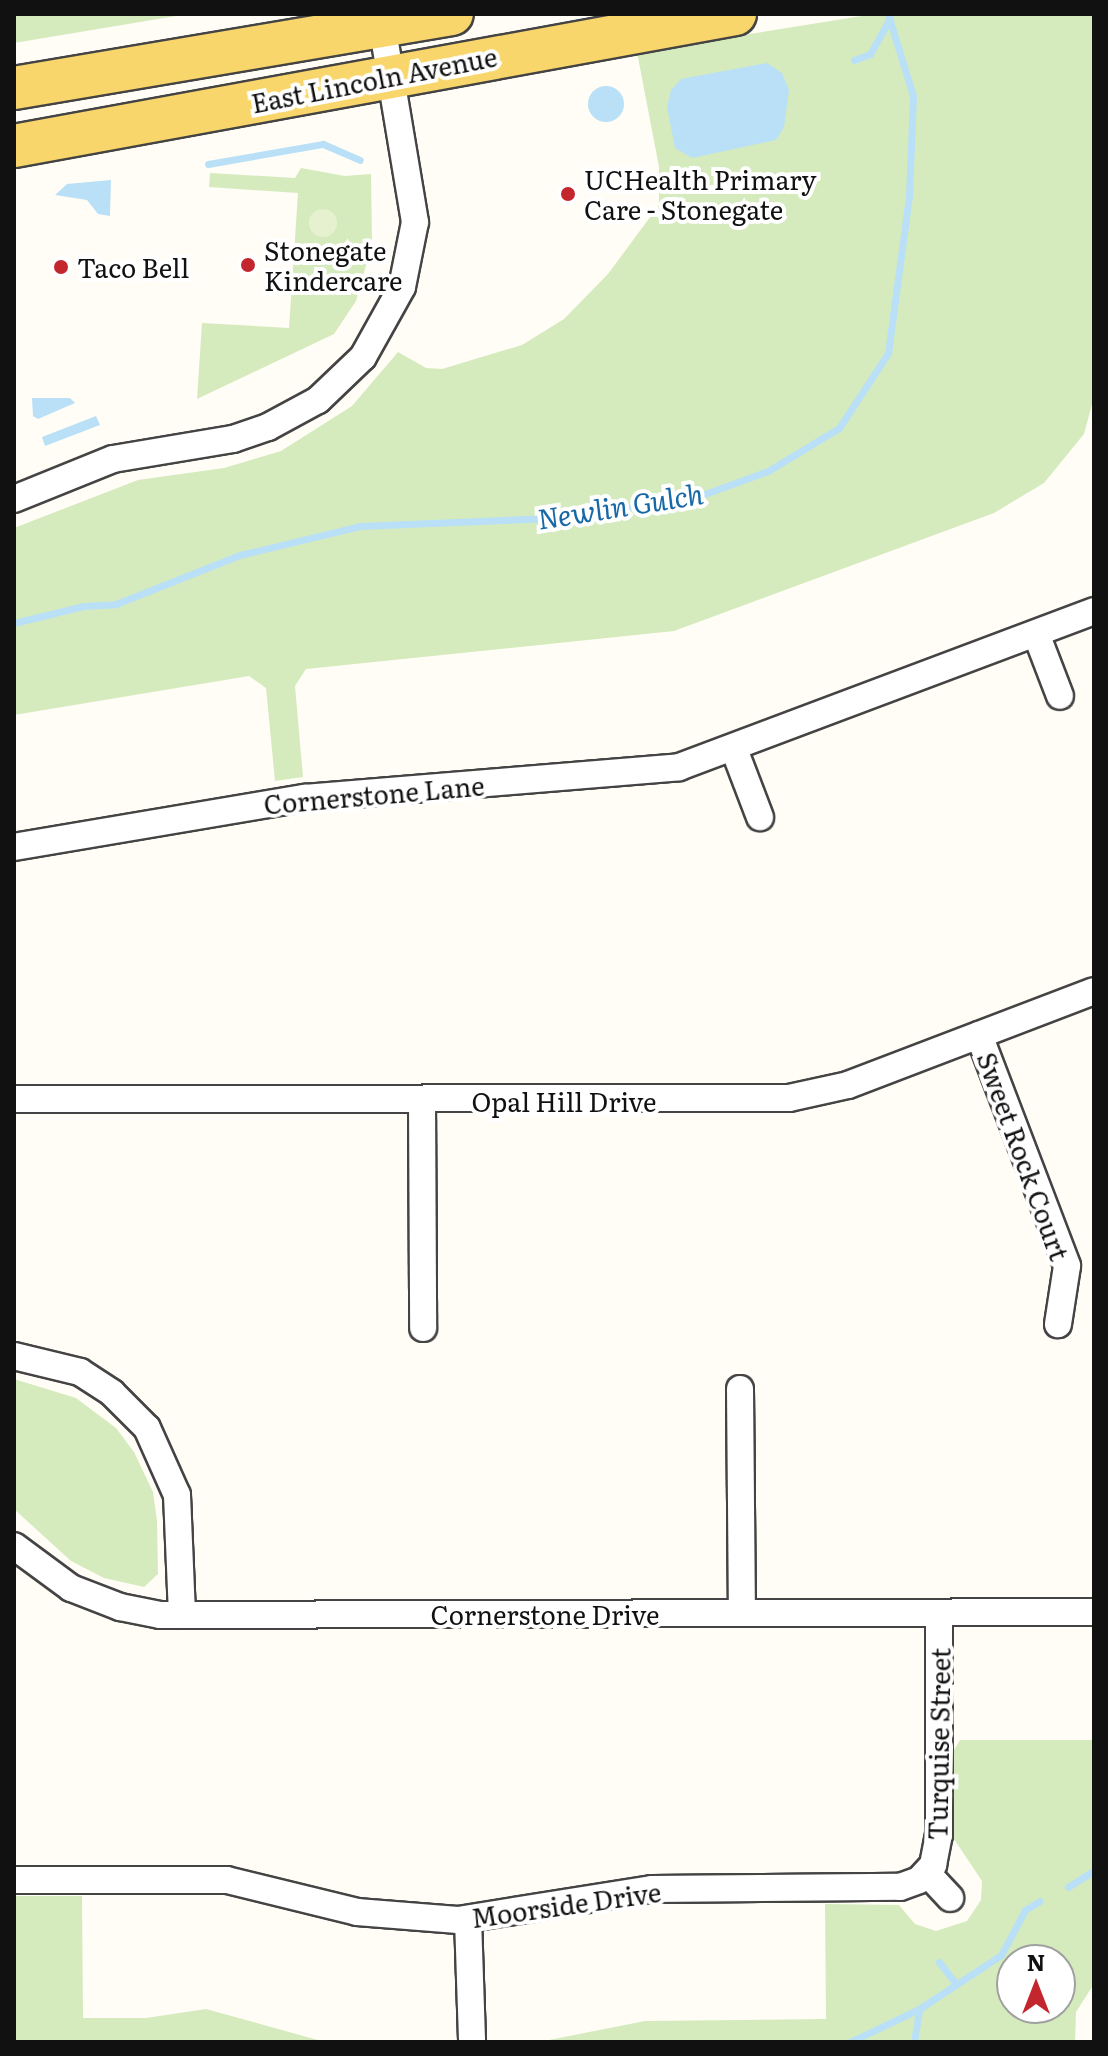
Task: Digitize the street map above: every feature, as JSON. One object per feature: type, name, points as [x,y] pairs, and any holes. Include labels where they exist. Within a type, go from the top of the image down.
[{"type":"main road","name":"East Lincoln Avenue","points":[[14,88],[452,14]]},
{"type":"main road","name":"East Lincoln Avenue","points":[[14,146],[735,14]]},
{"type":"street","points":[[14,499],[113,459],[252,433],[303,410],[349,373],[394,306],[411,251],[413,198],[382,24]]},
{"type":"street","name":"Cornerstone Lane","points":[[14,847],[293,800],[661,769],[734,749],[1037,636],[1094,611]]},
{"type":"street","points":[[1037,636],[1060,696]]},
{"type":"street","points":[[734,749],[760,817]]},
{"type":"street","name":"Opal Hill Drive","points":[[14,1099],[422,1101],[799,1097],[848,1085],[1094,991]]},
{"type":"street","name":"Sweet Rock Court","points":[[979,1035],[1067,1266],[1058,1324]]},
{"type":"street","points":[[422,1101],[423,1328]]},
{"type":"street","points":[[14,1356],[80,1372],[112,1393],[147,1428],[166,1461],[177,1495],[182,1615]]},
{"type":"street","points":[[740,1389],[742,1613]]},
{"type":"street","name":"Cornerstone Drive","points":[[14,1546],[51,1578],[95,1599],[143,1613],[1094,1612]]},
{"type":"street","name":"Turquise Street","points":[[927,1873],[939,1835],[939,1613]]},
{"type":"street","points":[[927,1873],[950,1898]]},
{"type":"street","name":"Moorside Drive","points":[[14,1880],[227,1880],[365,1913],[468,1919],[652,1889],[886,1889],[910,1884],[927,1873]]},
{"type":"street","points":[[468,1919],[472,2042]]},
{"type":"green space","points":[[14,14],[188,14],[14,43]]},
{"type":"green space","points":[[874,14],[1094,14],[1094,397],[1084,434],[1044,483],[994,513],[674,631],[306,669],[295,686],[303,777],[275,781],[266,688],[249,676],[14,715],[14,528],[138,480],[224,468],[281,451],[352,406],[398,352],[426,368],[442,369],[522,345],[564,319],[608,274],[659,205],[659,167],[637,52]]},
{"type":"green space","points":[[301,168],[345,176],[371,174],[372,244],[356,301],[334,334],[197,399],[202,323],[289,328],[298,193],[209,187],[210,173],[295,178]]},
{"type":"green space","points":[[323,209],[333,213],[337,223],[333,233],[323,237],[313,233],[309,223],[313,213]]},
{"type":"green space","points":[[14,1379],[76,1398],[116,1428],[134,1452],[153,1492],[157,1521],[158,1574],[144,1587],[104,1578],[71,1561],[14,1509]]},
{"type":"green space","points":[[960,1740],[1094,1740],[1094,1984],[1076,2012],[1076,1944],[996,1944],[996,2024],[1076,2024],[1075,2042],[539,2042],[645,2021],[826,2019],[825,1904],[899,1905],[915,1924],[936,1931],[967,1921],[981,1900],[982,1881],[954,1839],[954,1750]]},
{"type":"green space","points":[[14,1896],[82,1896],[83,2018],[146,2018],[206,2009],[325,2042],[14,2042]]},
{"type":"water","points":[[767,63],[782,73],[789,90],[784,127],[776,140],[692,158],[675,148],[667,107],[671,90],[681,79]]},
{"type":"water","points":[[606,86],[619,91],[624,104],[619,117],[606,122],[593,117],[588,104],[593,91]]},
{"type":"water","points":[[111,180],[110,216],[98,214],[87,200],[55,195],[67,184]]},
{"type":"water","points":[[32,398],[70,398],[75,403],[38,419],[33,416]]},
{"type":"water","points":[[96,416],[100,425],[45,446],[42,437]]},
{"type":"waterway","name":"Newlin Gulch","points":[[14,623],[83,606],[116,604],[240,555],[360,526],[553,518],[691,499],[768,471],[839,428],[888,353],[909,196],[913,96],[888,14]]},
{"type":"waterway","points":[[854,60],[870,54],[890,18]]},
{"type":"waterway","points":[[208,164],[323,144],[360,160]]},
{"type":"waterway","points":[[1068,1887],[1094,1871]]},
{"type":"waterway","points":[[850,2042],[919,2009],[1001,1955],[1025,1910],[1040,1901]]},
{"type":"waterway","points":[[939,1962],[956,1984]]},
{"type":"waterway","points":[[914,2042],[919,2009]]},
{"type":"place","name":"UCHealth Primary Care - Stonegate","points":[[568,194]]},
{"type":"place","name":"Stonegate Kindercare","points":[[248,265]]},
{"type":"place","name":"Taco Bell","points":[[61,267]]}]
